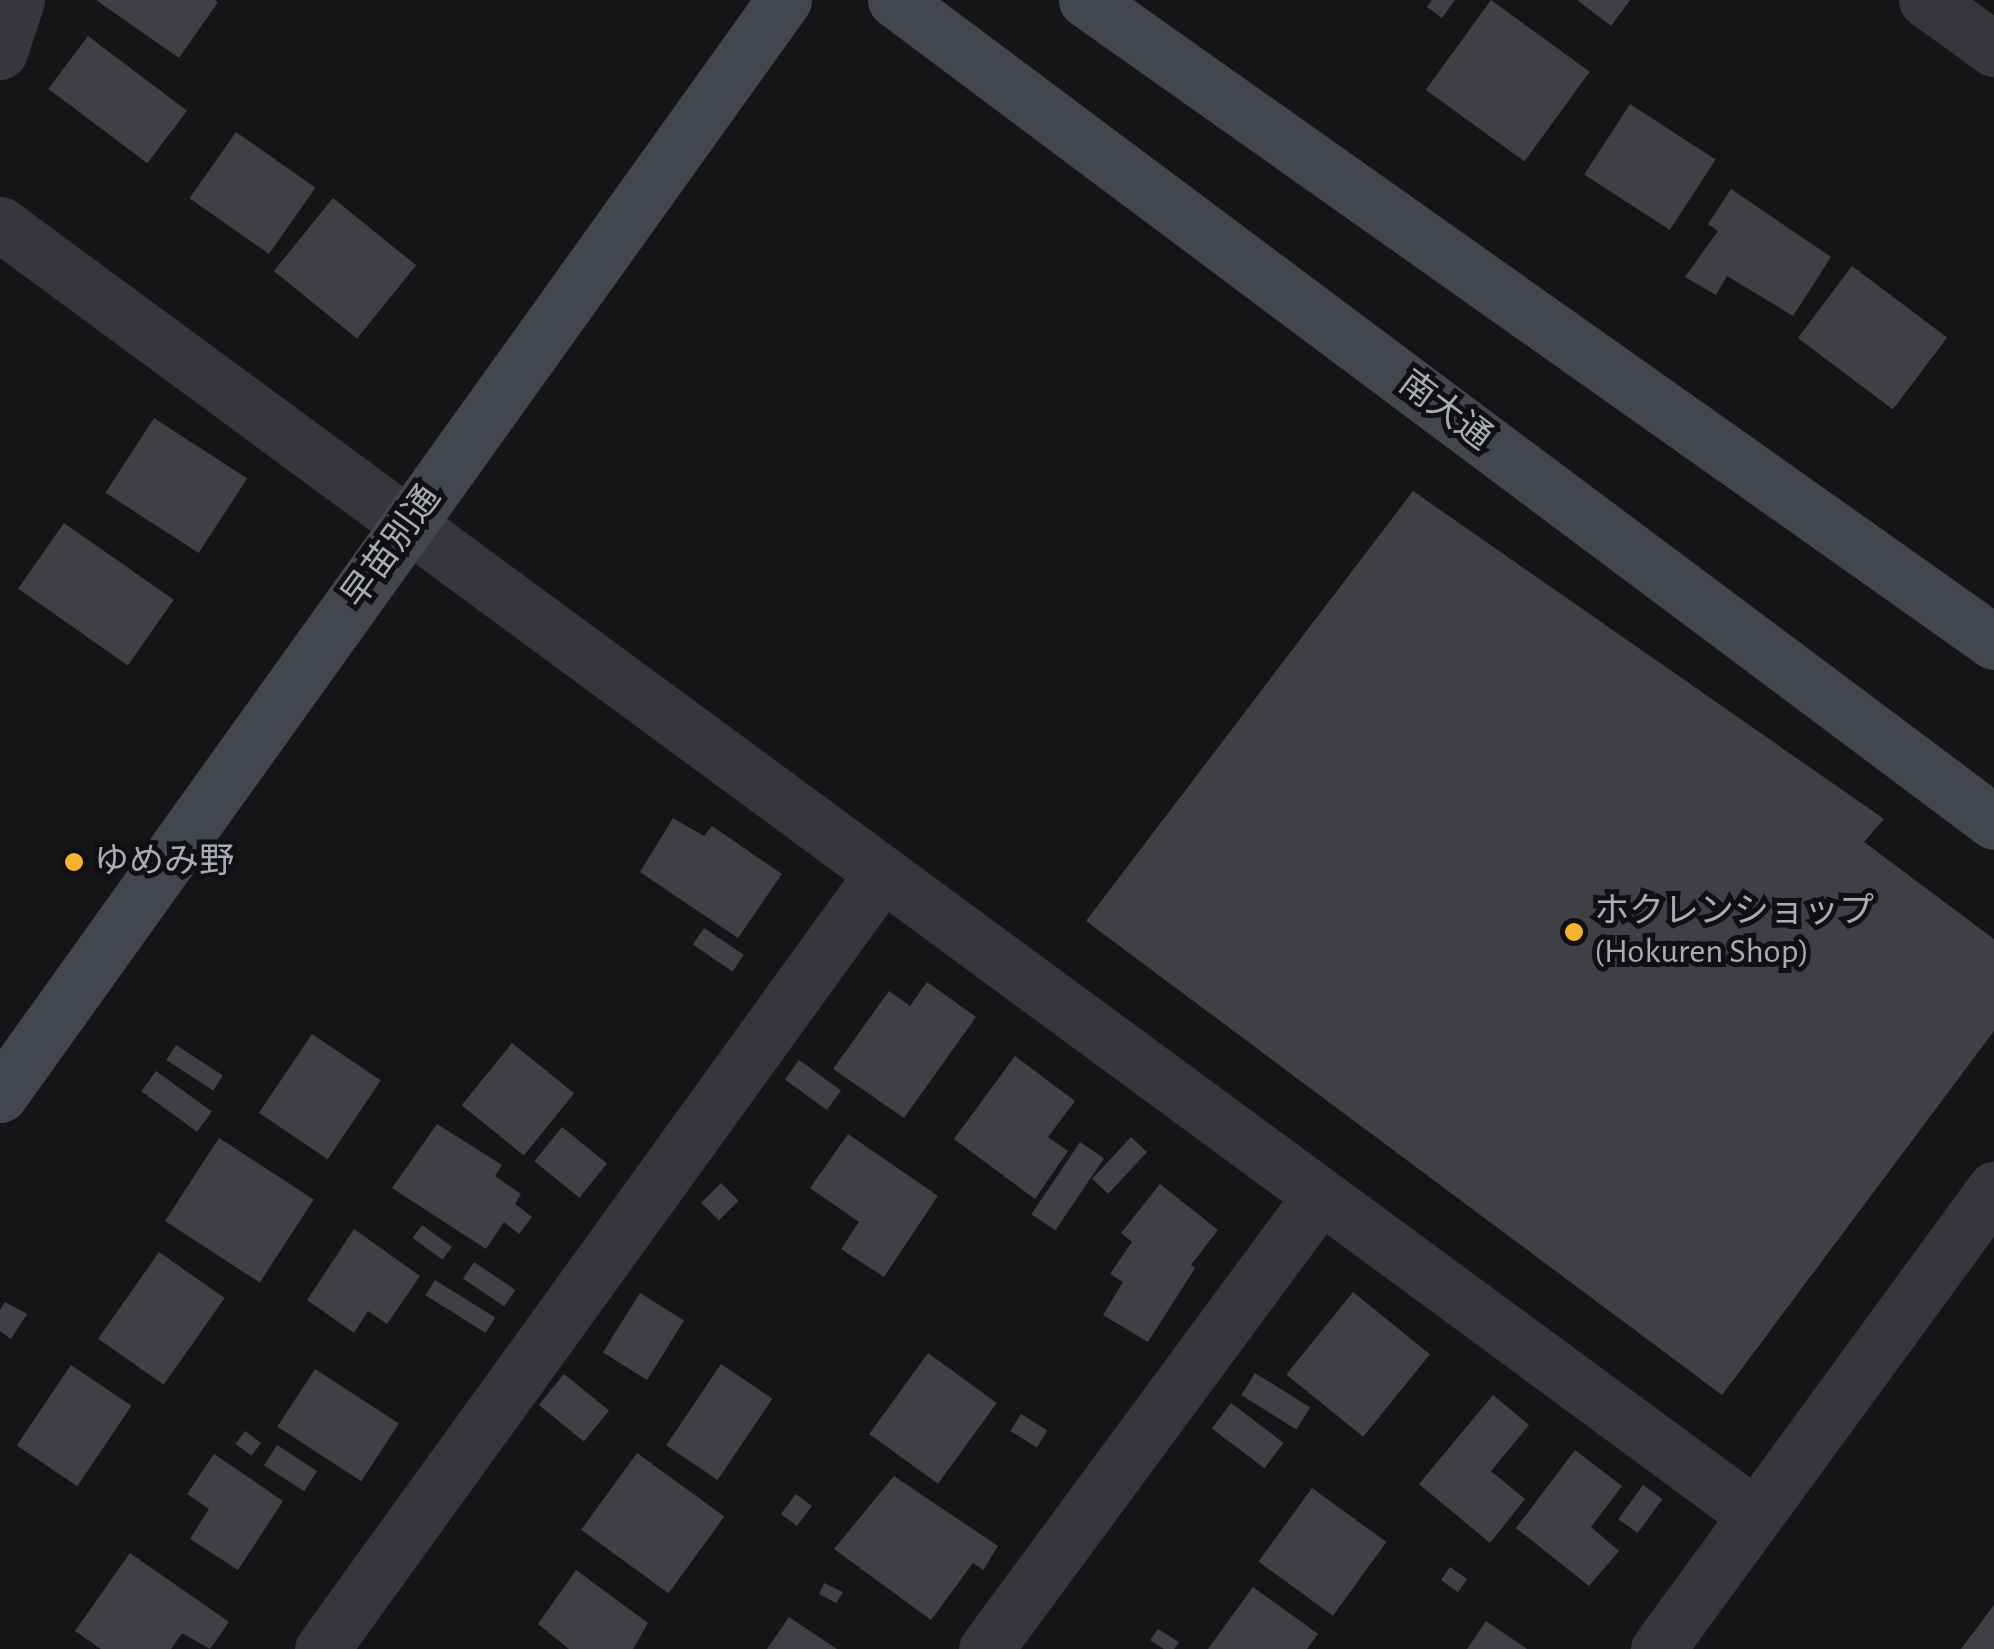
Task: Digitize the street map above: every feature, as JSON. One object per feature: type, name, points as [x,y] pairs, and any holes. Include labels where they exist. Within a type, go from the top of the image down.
[{"type":"main road","name":"早苗別通","points":[[0,1095],[784,0]]},
{"type":"main road","name":"南大通","points":[[895,0],[1994,822]]},
{"type":"main road","points":[[1086,0],[1994,642]]},
{"type":"street","points":[[0,52],[17,0]]},
{"type":"street","points":[[1926,0],[1994,50]]},
{"type":"street","points":[[0,224],[406,527],[1755,1515]]},
{"type":"street","points":[[322,1649],[881,875]]},
{"type":"street","points":[[1658,1649],[1994,1188]]},
{"type":"street","points":[[986,1649],[1320,1196]]},
{"type":"building","points":[[96,0],[215,0],[218,2],[179,58]]},
{"type":"building","points":[[1432,0],[1455,0],[1442,18],[1427,7]]},
{"type":"building","points":[[1491,0],[1590,72],[1524,162],[1426,90]]},
{"type":"building","points":[[1577,0],[1630,0],[1611,26]]},
{"type":"building","points":[[88,36],[187,111],[147,163],[48,89]]},
{"type":"building","points":[[1630,104],[1716,160],[1670,230],[1584,174]]},
{"type":"building","points":[[236,132],[315,188],[269,254],[190,198]]},
{"type":"building","points":[[1731,189],[1831,257],[1793,316],[1727,276],[1716,295],[1685,277],[1718,231],[1708,224]]},
{"type":"building","points":[[333,198],[416,265],[357,338],[274,271]]},
{"type":"building","points":[[1852,266],[1947,338],[1893,409],[1798,338]]},
{"type":"building","points":[[154,418],[247,478],[199,553],[106,493]]},
{"type":"building","points":[[1413,491],[1884,819],[1864,842],[1994,939],[1994,1031],[1722,1395],[1086,921]]},
{"type":"building","points":[[64,523],[174,600],[128,665],[18,589]]},
{"type":"building","points":[[673,818],[704,836],[712,826],[782,874],[738,938],[640,872]]},
{"type":"building","points":[[704,928],[744,955],[733,971],[693,945]]},
{"type":"building","points":[[927,982],[976,1017],[904,1118],[833,1069],[889,991],[910,1006]]},
{"type":"building","points":[[312,1034],[381,1080],[328,1159],[259,1113]]},
{"type":"building","points":[[512,1043],[574,1093],[524,1156],[462,1105]]},
{"type":"building","points":[[176,1045],[223,1075],[213,1091],[166,1060]]},
{"type":"building","points":[[1015,1056],[1075,1101],[1048,1137],[1068,1151],[1035,1199],[954,1139]]},
{"type":"building","points":[[799,1060],[841,1091],[827,1110],[785,1079]]},
{"type":"building","points":[[156,1071],[212,1112],[197,1132],[141,1091]]},
{"type":"building","points":[[437,1124],[502,1165],[495,1176],[521,1194],[515,1204],[532,1217],[519,1234],[504,1222],[486,1249],[392,1188]]},
{"type":"building","points":[[562,1127],[607,1164],[579,1198],[534,1161]]},
{"type":"building","points":[[848,1134],[938,1196],[884,1277],[841,1249],[859,1222],[810,1188]]},
{"type":"building","points":[[1131,1137],[1147,1152],[1108,1194],[1092,1179]]},
{"type":"building","points":[[219,1138],[314,1200],[260,1283],[165,1221]]},
{"type":"building","points":[[1080,1142],[1104,1158],[1055,1230],[1031,1214]]},
{"type":"building","points":[[721,1183],[739,1201],[719,1220],[701,1203]]},
{"type":"building","points":[[1160,1184],[1218,1230],[1191,1265],[1195,1268],[1148,1342],[1103,1315],[1123,1282],[1110,1274],[1132,1242],[1121,1233]]},
{"type":"building","points":[[422,1225],[452,1247],[443,1260],[413,1238]]},
{"type":"building","points":[[354,1229],[420,1276],[387,1324],[368,1311],[354,1333],[307,1300]]},
{"type":"building","points":[[159,1252],[225,1298],[164,1385],[98,1339]]},
{"type":"building","points":[[474,1262],[515,1290],[504,1307],[463,1279]]},
{"type":"building","points":[[435,1280],[495,1318],[486,1333],[425,1295]]},
{"type":"building","points":[[1353,1292],[1430,1354],[1363,1437],[1286,1374]]},
{"type":"building","points":[[640,1293],[684,1321],[647,1380],[603,1352]]},
{"type":"building","points":[[5,1302],[27,1314],[11,1339],[0,1331],[0,1310]]},
{"type":"building","points":[[928,1353],[997,1403],[938,1484],[869,1434]]},
{"type":"building","points":[[721,1364],[772,1399],[718,1480],[666,1445]]},
{"type":"building","points":[[71,1365],[132,1406],[77,1486],[17,1445]]},
{"type":"building","points":[[315,1369],[399,1423],[361,1481],[277,1427]]},
{"type":"building","points":[[1255,1373],[1310,1407],[1296,1429],[1241,1395]]},
{"type":"building","points":[[564,1374],[609,1411],[584,1442],[539,1405]]},
{"type":"building","points":[[1493,1395],[1529,1425],[1491,1471],[1525,1499],[1490,1543],[1419,1484]]},
{"type":"building","points":[[1231,1403],[1284,1443],[1264,1468],[1212,1429]]},
{"type":"building","points":[[1021,1414],[1047,1430],[1037,1447],[1010,1431]]},
{"type":"building","points":[[245,1431],[261,1443],[251,1456],[235,1444]]},
{"type":"building","points":[[277,1445],[317,1471],[304,1491],[264,1465]]},
{"type":"building","points":[[1575,1450],[1622,1486],[1591,1527],[1619,1551],[1589,1586],[1516,1528]]},
{"type":"building","points":[[637,1453],[724,1516],[669,1593],[581,1530]]},
{"type":"building","points":[[214,1454],[283,1501],[238,1570],[190,1539],[209,1509],[187,1494]]},
{"type":"building","points":[[894,1476],[998,1546],[983,1570],[973,1563],[931,1620],[834,1549]]},
{"type":"building","points":[[1643,1485],[1662,1499],[1638,1533],[1618,1519]]},
{"type":"building","points":[[1312,1488],[1386,1542],[1333,1616],[1259,1562]]},
{"type":"building","points":[[796,1494],[812,1506],[797,1526],[781,1514]]},
{"type":"building","points":[[130,1553],[229,1622],[210,1649],[182,1633],[171,1649],[101,1649],[75,1631]]},
{"type":"building","points":[[1450,1567],[1467,1579],[1458,1592],[1441,1580]]},
{"type":"building","points":[[576,1570],[648,1623],[633,1649],[569,1649],[538,1624]]},
{"type":"building","points":[[824,1583],[843,1592],[836,1603],[819,1594]]},
{"type":"building","points":[[1253,1587],[1318,1634],[1307,1649],[1208,1649]]},
{"type":"building","points":[[1994,1605],[1994,1649],[1961,1649]]},
{"type":"building","points":[[789,1617],[837,1649],[767,1649]]},
{"type":"building","points":[[1486,1621],[1527,1649],[1467,1649]]},
{"type":"building","points":[[1158,1629],[1179,1642],[1174,1649],[1164,1649],[1150,1640]]},
{"type":"place","name":"ゆめみ野","points":[[74,862]]},
{"type":"place","name":"ホクレンショップ (Hokuren Shop)","points":[[1574,932]]}]
